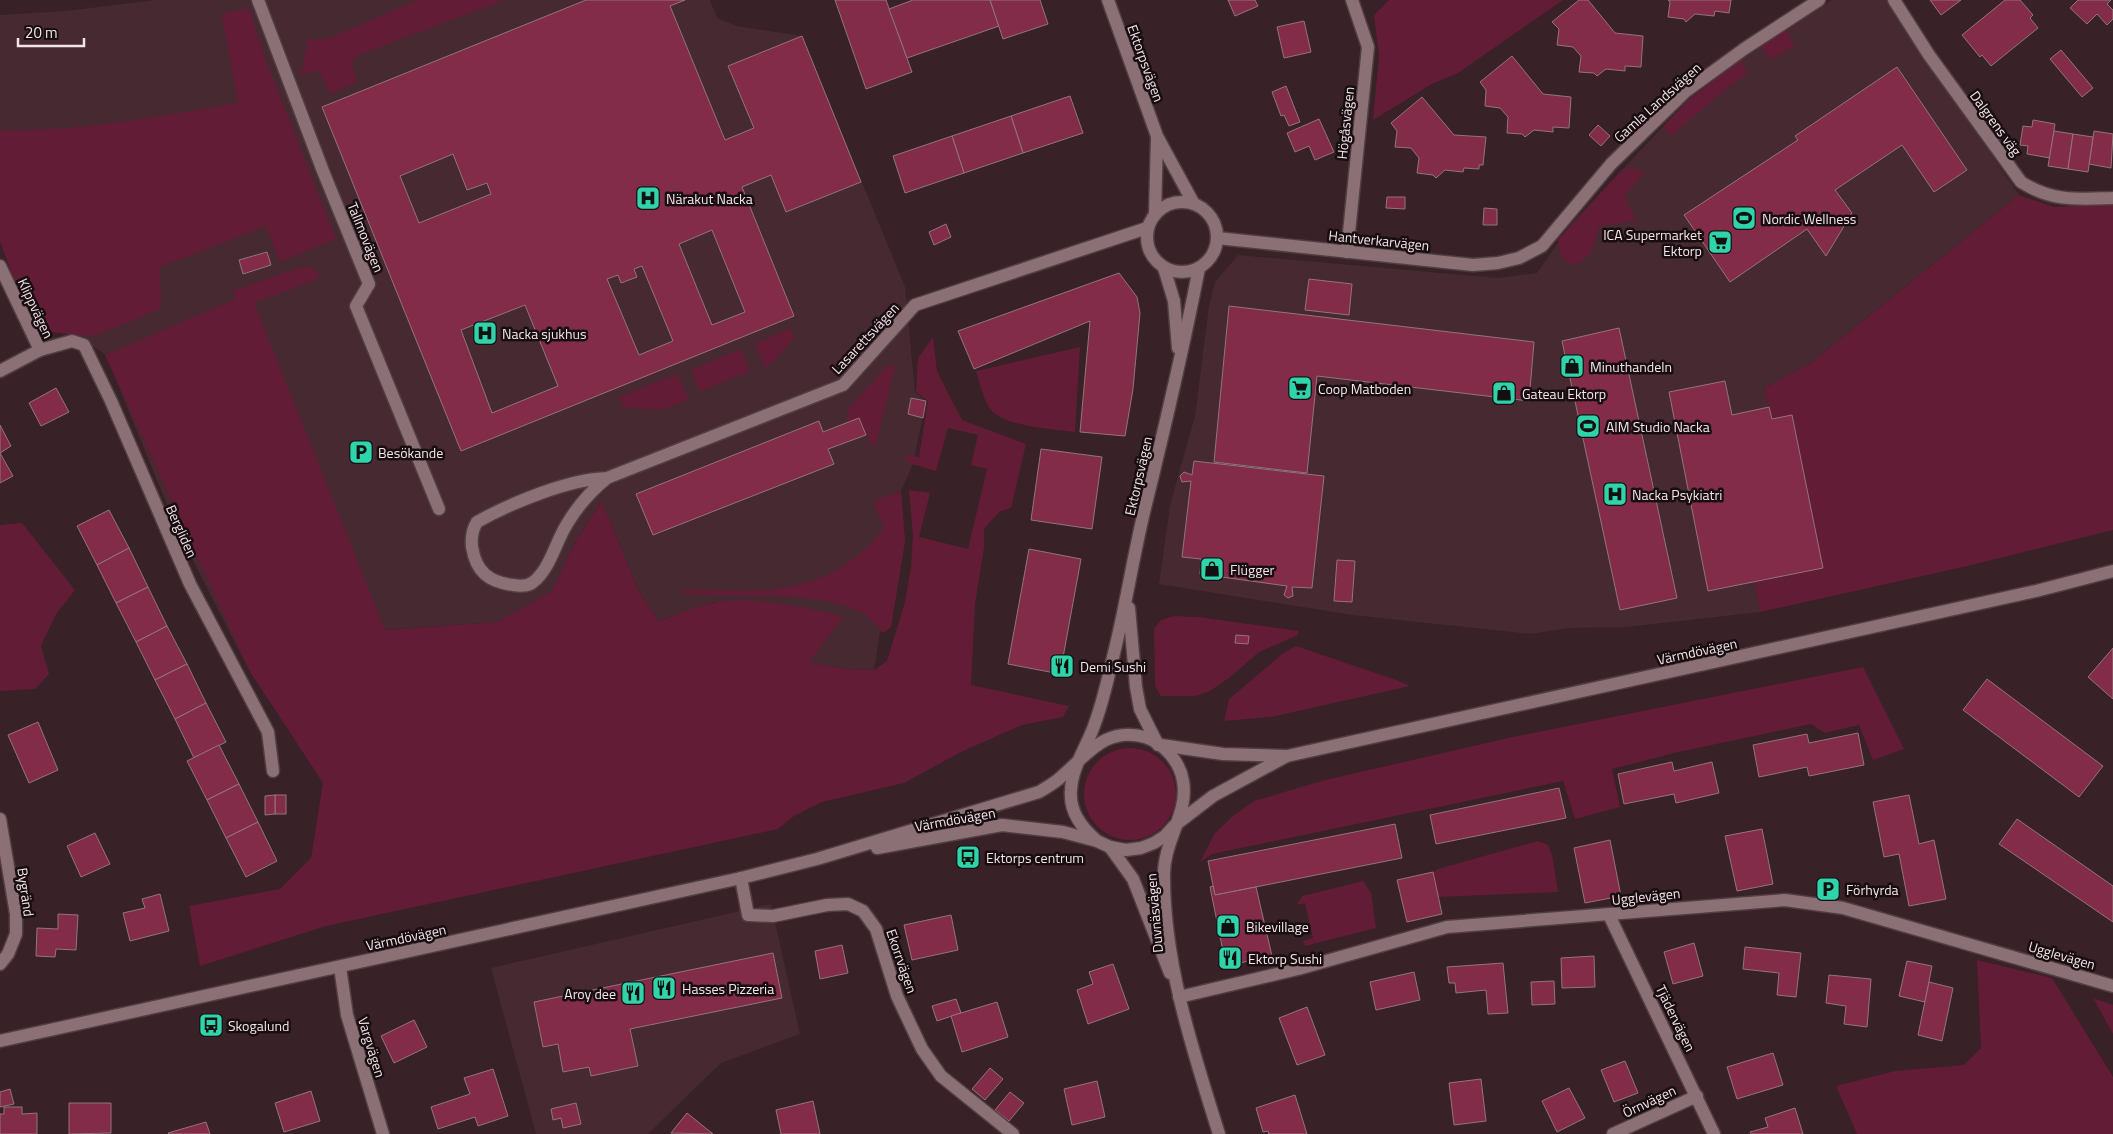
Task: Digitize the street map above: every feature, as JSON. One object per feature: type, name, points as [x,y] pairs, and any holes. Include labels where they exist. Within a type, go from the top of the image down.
[{"type":"street","name":"Tallmovägen","points":[[258,0],[323,171],[370,284],[356,306],[439,509]]},
{"type":"street","name":"Ektorpsvägen","points":[[1108,0],[1157,136],[1194,204]]},
{"type":"street","name":"Högåsvägen","points":[[1347,252],[1368,47],[1352,0]]},
{"type":"street","name":"Gamla Landsvägen","points":[[1535,250],[1542,246],[1611,164],[1685,92],[1744,49],[1819,0]]},
{"type":"street","name":"Dalgrens väg","points":[[1894,0],[1934,63],[2021,182],[2036,191],[2069,200],[2113,198]]},
{"type":"street","name":"Ektorpsvägen","points":[[1156,213],[1157,136]]},
{"type":"street","points":[[1180,202],[1194,204],[1207,212],[1215,224],[1217,238],[1212,255],[1199,268],[1188,272],[1176,272],[1164,268],[1155,260],[1149,250],[1147,228],[1156,213],[1166,205],[1180,202]]},
{"type":"street","name":"Lasarettsvägen","points":[[607,478],[588,496],[567,523],[543,572],[530,584],[518,586],[492,579],[482,573],[476,564],[471,540],[473,527],[477,522],[515,502],[590,478],[607,478],[843,385],[915,304],[1147,228]]},
{"type":"street","name":"Hantverkarvägen","points":[[1217,238],[1473,265],[1498,263],[1519,258],[1535,250]]},
{"type":"street","name":"Klippvägen","points":[[0,266],[40,350],[0,371]]},
{"type":"street","name":"Ektorpsvägen","points":[[1164,268],[1174,301],[1179,360]]},
{"type":"street","name":"Ektorpsvägen","points":[[1079,761],[1098,717],[1128,598],[1144,514],[1177,377],[1199,268]]},
{"type":"street","name":"Bergliden","points":[[40,350],[72,340],[84,345],[190,584],[268,732],[273,771]]},
{"type":"street","name":"Värmdövägen","points":[[1158,744],[1223,754],[1287,756],[1990,601],[2113,571]]},
{"type":"street","name":"Ektorpsvägen","points":[[1128,598],[1136,687],[1140,708],[1158,744]]},
{"type":"street","name":"Värmdövägen","points":[[0,1041],[741,878],[817,859],[1039,792],[1059,779],[1088,750],[1114,736],[1128,735],[1145,738],[1158,744],[1169,753],[1177,764],[1183,779],[1184,800],[1174,826]]},
{"type":"street","name":"Värmdövägen","points":[[1079,761],[1073,775],[1070,791],[1072,806],[1077,819],[1086,832],[1098,841],[1110,847],[1126,850],[1141,848],[1165,836],[1174,826],[1213,796],[1287,756]]},
{"type":"street","name":"Bygränd","points":[[0,819],[16,914],[16,934],[8,954],[0,964]]},
{"type":"street","name":"Värmdövägen","points":[[817,859],[1002,825],[1046,829],[1098,841]]},
{"type":"street","name":"Duvnäsvägen","points":[[1174,826],[1164,862],[1164,876],[1167,920],[1179,997]]},
{"type":"street","name":"Duvnäsvägen","points":[[1110,847],[1133,878],[1179,997],[1219,1134]]},
{"type":"street","name":"Ekorrvägen","points":[[741,878],[748,915],[773,916],[827,905],[848,904],[863,911],[876,929],[897,996],[922,1049],[941,1076],[1012,1134]]},
{"type":"street","name":"Ugglevägen","points":[[1179,997],[1298,969],[1447,927],[1785,900],[1843,908],[2113,986]]},
{"type":"street","name":"Tjädervägen","points":[[1609,915],[1714,1134]]},
{"type":"street","name":"Vargvägen","points":[[340,967],[347,1015],[383,1134]]},
{"type":"street","name":"Örnvägen","points":[[1613,1134],[1697,1096]]},
{"type":"shaded area","name":"Nacka sjukhus","points":[[156,0],[710,0],[717,18],[737,26],[802,36],[905,287],[915,392],[926,401],[913,464],[901,491],[905,541],[891,627],[880,632],[874,670],[846,669],[809,662],[714,602],[658,621],[638,590],[602,501],[576,541],[553,591],[498,622],[385,630],[249,670],[176,527],[106,355],[77,335],[42,331],[0,241],[0,15],[65,11]]},
{"type":"shaded area","points":[[418,0],[505,0],[356,56],[352,65],[357,82],[330,94],[319,70],[301,76],[308,39],[327,39]]},
{"type":"shaded area","points":[[1389,0],[1563,0],[1458,73],[1432,84],[1373,120],[1379,56],[1374,15]]},
{"type":"shaded area","points":[[1832,0],[1887,0],[2019,195],[1808,365],[1764,388],[1772,419],[1792,415],[1823,568],[1756,581],[1760,612],[1627,627],[1569,628],[1531,634],[1352,615],[1159,584],[1170,505],[1195,416],[1209,306],[1215,282],[1238,255],[1497,278],[1537,273],[1571,224],[1688,100],[1741,60]]},
{"type":"shaded area","points":[[249,8],[266,61],[336,239],[280,262],[266,226],[160,267],[161,309],[96,335],[42,331],[21,298],[0,241],[0,130],[90,126],[238,103],[222,14]]},
{"type":"shaded area","points":[[1787,30],[1794,46],[1772,59],[1760,47]]},
{"type":"shaded area","points":[[1741,60],[1748,73],[1726,89],[1672,135],[1665,130],[1665,125],[1688,100]]},
{"type":"shaded area","points":[[1631,168],[1645,172],[1625,195],[1636,221],[1599,226],[1590,253],[1578,263],[1568,263],[1561,255],[1558,240],[1622,170]]},
{"type":"shaded area","points":[[2019,195],[2054,207],[2113,204],[2113,530],[1963,567],[1760,612],[1755,581],[1823,568],[1792,415],[1772,419],[1764,388],[1808,365]]},
{"type":"shaded area","points":[[310,267],[317,271],[320,278],[254,303],[385,630],[498,622],[552,591],[576,541],[602,501],[638,590],[658,621],[699,606],[727,601],[778,604],[830,613],[843,617],[809,662],[846,669],[874,670],[887,661],[905,602],[911,567],[913,535],[909,490],[930,493],[919,537],[968,549],[987,469],[971,465],[978,435],[948,428],[936,471],[906,462],[906,455],[919,457],[928,401],[916,392],[918,358],[933,337],[937,371],[962,420],[1026,444],[1011,508],[999,512],[984,529],[984,548],[975,604],[971,685],[1069,706],[1063,717],[1022,725],[963,751],[904,783],[822,802],[794,816],[778,829],[326,926],[200,966],[189,906],[280,889],[311,858],[323,783],[249,670],[105,355],[236,299],[233,291],[298,268]]},
{"type":"shaded area","points":[[791,328],[794,339],[771,364],[764,367],[755,344]]},
{"type":"shaded area","points":[[1080,347],[1075,432],[1008,421],[989,407],[976,371]]},
{"type":"shaded area","points":[[741,349],[750,371],[700,392],[691,370]]},
{"type":"shaded area","points":[[892,365],[895,368],[876,443],[872,446],[859,418],[849,421],[847,417],[849,408],[887,366]]},
{"type":"shaded area","points":[[677,374],[689,400],[661,410],[623,407],[619,397]]},
{"type":"shaded area","points":[[901,491],[905,541],[891,627],[883,633],[861,612],[821,600],[798,597],[685,594],[684,590],[755,591],[782,588],[800,585],[832,572],[861,553],[884,528],[873,501]]},
{"type":"shaded area","points":[[22,523],[75,590],[56,614],[41,646],[49,674],[35,689],[0,691],[0,525]]},
{"type":"shaded area","points":[[1174,616],[1198,617],[1298,631],[1298,635],[1259,652],[1229,678],[1210,691],[1195,696],[1161,696],[1155,686],[1154,629],[1161,620]]},
{"type":"shaded area","points":[[1296,646],[1410,686],[1271,717],[1224,721],[1229,699],[1282,654]]},
{"type":"shaded area","points":[[1863,667],[1904,749],[1873,760],[1859,725],[1825,733],[1811,724],[1674,753],[1612,769],[1620,807],[1575,819],[1563,781],[1212,854],[1200,862],[1215,833],[1233,816],[1254,801],[1325,780],[1513,737]]},
{"type":"shaded area","points":[[1130,748],[1147,752],[1162,762],[1172,777],[1176,794],[1172,811],[1162,826],[1147,836],[1130,840],[1113,836],[1098,826],[1088,811],[1084,794],[1088,777],[1098,762],[1113,752]]},
{"type":"shaded area","points":[[1538,841],[1548,845],[1553,859],[1558,892],[1438,897],[1433,872],[1438,869]]},
{"type":"shaded area","points":[[1363,881],[1371,893],[1376,928],[1305,946],[1303,941],[1313,938],[1305,903],[1297,905],[1302,896]]},
{"type":"shaded area","points":[[771,904],[800,1034],[721,1063],[648,1134],[536,1134],[491,968]]},
{"type":"shaded area","points":[[1977,960],[2052,978],[2113,1077],[2113,1134],[1857,1134],[1836,1086],[1895,1071],[1964,1065],[1981,1048]]},
{"type":"shaded area","points":[[2093,998],[2113,1005],[2113,1034]]},
{"type":"building","points":[[586,0],[685,0],[670,6],[725,140],[754,128],[728,66],[802,36],[861,182],[786,212],[771,175],[742,187],[794,316],[461,451],[322,107]],"holes":[[[453,154],[467,190],[487,183],[491,194],[419,223],[400,176]],[[712,230],[745,312],[712,325],[679,244]],[[642,266],[673,341],[639,355],[607,279],[618,275],[621,283],[637,277],[634,269]],[[525,305],[558,386],[492,413],[461,330]]]},
{"type":"building","points":[[835,0],[886,0],[912,72],[866,89]]},
{"type":"building","points":[[913,0],[990,0],[999,26],[907,58],[889,9]]},
{"type":"building","points":[[990,0],[1040,0],[1048,24],[1003,39]]},
{"type":"building","points":[[1228,0],[1255,0],[1258,6],[1235,16]]},
{"type":"building","points":[[1579,0],[1588,0],[1615,33],[1643,36],[1641,67],[1625,66],[1625,71],[1606,69],[1597,76],[1594,73],[1579,72],[1581,56],[1573,47],[1557,45],[1559,29],[1552,22]]},
{"type":"building","points":[[1668,0],[1731,0],[1729,13],[1715,11],[1714,16],[1695,14],[1686,22],[1684,19],[1668,17],[1670,2]]},
{"type":"building","points":[[1930,0],[1961,0],[1941,15]]},
{"type":"building","points":[[2005,0],[2020,0],[2033,15],[2030,18],[2038,28],[1991,66],[1982,55],[1980,57],[1962,35]]},
{"type":"building","points":[[2078,0],[2111,0],[2107,4],[2113,10],[2113,19],[2107,25],[2097,14],[2087,24],[2070,8]]},
{"type":"building","points":[[1304,21],[1311,52],[1284,58],[1277,27]]},
{"type":"building","points":[[2061,50],[2093,88],[2082,97],[2050,59]]},
{"type":"building","points":[[1512,56],[1543,94],[1571,97],[1569,128],[1553,127],[1553,132],[1534,130],[1525,137],[1522,134],[1507,133],[1508,117],[1500,108],[1485,106],[1486,90],[1480,82]]},
{"type":"building","points":[[1897,67],[1967,170],[1934,192],[1902,145],[1835,190],[1852,213],[1826,256],[1807,229],[1730,282],[1684,215],[1798,140],[1795,136]]},
{"type":"building","points":[[1286,86],[1300,122],[1289,126],[1284,115],[1281,116],[1272,92]]},
{"type":"building","points":[[1070,96],[1083,133],[1023,153],[1011,116]]},
{"type":"building","points":[[1422,97],[1454,135],[1486,137],[1483,165],[1479,165],[1479,169],[1464,168],[1463,172],[1445,170],[1436,178],[1433,175],[1417,173],[1419,158],[1411,148],[1395,147],[1397,131],[1391,123]]},
{"type":"building","points":[[1011,116],[1023,153],[964,173],[952,136]]},
{"type":"building","points":[[1319,119],[1334,152],[1315,160],[1309,146],[1295,152],[1287,133]]},
{"type":"building","points":[[2033,120],[2055,124],[2050,158],[2027,154],[2028,146],[2020,145],[2023,126],[2032,127]]},
{"type":"building","points":[[1598,125],[1610,136],[1601,146],[1589,135]]},
{"type":"building","points":[[2054,131],[2073,134],[2068,169],[2048,166]]},
{"type":"building","points":[[2094,131],[2113,134],[2111,168],[2089,164]]},
{"type":"building","points":[[2073,134],[2093,137],[2088,172],[2068,169]]},
{"type":"building","points":[[952,136],[964,173],[905,193],[893,156]]},
{"type":"building","points":[[1387,197],[1405,197],[1405,209],[1386,208]]},
{"type":"building","points":[[1484,208],[1497,209],[1497,225],[1483,225]]},
{"type":"building","points":[[946,224],[951,237],[934,245],[929,232]]},
{"type":"building","points":[[267,252],[271,265],[243,274],[239,260]]},
{"type":"building","points":[[1119,273],[1137,297],[1140,313],[1133,389],[1125,436],[1080,432],[1090,321],[974,369],[958,331]]},
{"type":"building","points":[[1309,279],[1352,284],[1349,315],[1305,310]]},
{"type":"building","points":[[1229,306],[1534,342],[1529,401],[1317,376],[1307,473],[1214,462]]},
{"type":"building","points":[[1619,328],[1677,598],[1620,610],[1562,341]]},
{"type":"building","points":[[1725,381],[1732,415],[1769,407],[1772,419],[1792,415],[1823,568],[1708,591],[1669,392]]},
{"type":"building","points":[[56,388],[69,412],[41,426],[29,403]]},
{"type":"building","points":[[911,398],[926,401],[923,418],[908,414]]},
{"type":"building","points":[[859,418],[866,435],[828,449],[834,464],[653,535],[636,494],[819,421],[823,432]]},
{"type":"building","points":[[0,425],[11,446],[0,453]]},
{"type":"building","points":[[1041,449],[1102,457],[1092,529],[1031,520]]},
{"type":"building","points":[[0,453],[13,476],[0,483]]},
{"type":"building","points":[[1194,461],[1324,476],[1312,588],[1292,587],[1293,596],[1288,598],[1284,595],[1287,586],[1200,574],[1201,559],[1182,557],[1191,481],[1182,482],[1180,476],[1184,472],[1192,475]]},
{"type":"building","points":[[109,510],[129,548],[97,565],[77,526]]},
{"type":"building","points":[[129,548],[148,587],[116,603],[97,565]]},
{"type":"building","points":[[1029,549],[1081,559],[1060,674],[1008,664]]},
{"type":"building","points":[[1337,560],[1355,561],[1352,602],[1334,601]]},
{"type":"building","points":[[148,587],[167,626],[136,642],[116,603]]},
{"type":"building","points":[[167,626],[187,664],[155,680],[136,642]]},
{"type":"building","points":[[1236,635],[1249,636],[1248,644],[1235,643]]},
{"type":"building","points":[[2113,648],[2113,699],[2088,677]]},
{"type":"building","points":[[187,664],[206,703],[175,719],[155,680]]},
{"type":"building","points":[[1987,679],[2103,766],[2079,797],[1963,710]]},
{"type":"building","points":[[206,703],[226,742],[194,758],[175,719]]},
{"type":"building","points":[[38,722],[58,770],[29,783],[8,735]]},
{"type":"building","points":[[1858,733],[1864,765],[1809,776],[1807,767],[1759,777],[1753,745],[1807,734],[1809,743]]},
{"type":"building","points":[[219,745],[239,784],[207,800],[187,761]]},
{"type":"building","points":[[1672,762],[1674,771],[1712,762],[1719,793],[1676,803],[1674,794],[1624,804],[1618,774]]},
{"type":"building","points":[[239,784],[258,822],[226,838],[207,800]]},
{"type":"building","points":[[1559,788],[1566,818],[1436,844],[1430,815]]},
{"type":"building","points":[[275,795],[286,795],[286,814],[275,814]]},
{"type":"building","points":[[275,795],[275,814],[265,815],[265,796]]},
{"type":"building","points":[[1909,795],[1919,844],[1934,840],[1946,899],[1909,906],[1899,854],[1884,857],[1873,802]]},
{"type":"building","points":[[2017,819],[2113,886],[2113,922],[1999,844]]},
{"type":"building","points":[[258,822],[277,861],[246,877],[226,838]]},
{"type":"building","points":[[1395,824],[1402,858],[1215,895],[1208,861]]},
{"type":"building","points":[[1762,829],[1773,884],[1737,891],[1725,836]]},
{"type":"building","points":[[95,833],[110,864],[81,877],[67,846]]},
{"type":"building","points":[[1610,840],[1621,896],[1585,903],[1574,848]]},
{"type":"building","points":[[1433,872],[1442,914],[1407,922],[1397,880]]},
{"type":"building","points":[[1213,886],[1215,895],[1256,887],[1272,956],[1226,966],[1210,887]]},
{"type":"building","points":[[160,894],[169,931],[130,941],[123,913],[145,908],[142,899]]},
{"type":"building","points":[[58,914],[78,915],[76,950],[56,949],[55,957],[36,956],[37,928],[58,929]]},
{"type":"building","points":[[951,915],[958,950],[912,960],[904,925]]},
{"type":"building","points":[[1694,943],[1703,976],[1673,984],[1664,952]]},
{"type":"building","points":[[842,945],[848,973],[820,979],[815,951]]},
{"type":"building","points":[[1745,947],[1801,953],[1796,997],[1777,995],[1779,973],[1743,969]]},
{"type":"building","points":[[773,953],[782,998],[630,1029],[638,1066],[591,1076],[589,1067],[563,1072],[558,1044],[543,1047],[534,1002]]},
{"type":"building","points":[[1594,956],[1595,987],[1562,988],[1561,958]]},
{"type":"building","points":[[1907,961],[1932,966],[1925,1002],[1899,996]]},
{"type":"building","points":[[1503,963],[1508,1013],[1488,1014],[1486,990],[1456,993],[1455,983],[1449,983],[1447,967]]},
{"type":"building","points":[[1113,964],[1129,1009],[1088,1024],[1077,990],[1093,984],[1089,972]]},
{"type":"building","points":[[1414,972],[1420,1000],[1376,1010],[1370,982]]},
{"type":"building","points":[[1829,975],[1871,979],[1867,1027],[1844,1024],[1846,1006],[1826,1003]]},
{"type":"building","points":[[1554,981],[1555,1004],[1532,1005],[1531,982]]},
{"type":"building","points":[[1929,982],[1953,988],[1942,1041],[1918,1035]]},
{"type":"building","points":[[956,999],[961,1013],[937,1021],[932,1006]]},
{"type":"building","points":[[997,1002],[1008,1037],[962,1052],[951,1016]]},
{"type":"building","points":[[1307,1007],[1325,1055],[1297,1065],[1279,1018]]},
{"type":"building","points":[[414,1020],[427,1047],[394,1063],[381,1036]]},
{"type":"building","points":[[1773,1053],[1783,1085],[1737,1099],[1727,1067]]},
{"type":"building","points":[[1625,1061],[1638,1093],[1614,1102],[1601,1070]]},
{"type":"building","points":[[990,1068],[1003,1079],[985,1100],[972,1089]]},
{"type":"building","points":[[493,1069],[508,1116],[478,1126],[475,1117],[438,1129],[431,1107],[470,1094],[464,1078]]},
{"type":"building","points":[[1481,1079],[1486,1121],[1454,1125],[1449,1083]]},
{"type":"building","points":[[1097,1081],[1105,1117],[1072,1125],[1064,1089]]},
{"type":"building","points":[[1569,1088],[1585,1118],[1557,1132],[1542,1101]]},
{"type":"building","points":[[10,1089],[14,1104],[0,1107],[0,1092]]},
{"type":"building","points":[[311,1091],[320,1121],[284,1132],[275,1103]]},
{"type":"building","points":[[1010,1092],[1024,1103],[1009,1121],[995,1110]]},
{"type":"building","points":[[1295,1095],[1307,1134],[1269,1134],[1268,1131],[1263,1132],[1256,1108]]},
{"type":"building","points":[[813,1101],[820,1134],[781,1134],[776,1110]]},
{"type":"building","points":[[69,1103],[111,1103],[111,1133],[69,1134]]},
{"type":"building","points":[[576,1103],[581,1124],[563,1128],[561,1118],[553,1120],[551,1109]]},
{"type":"building","points":[[4,1107],[22,1107],[22,1114],[37,1113],[37,1134],[0,1134],[0,1114],[4,1114]]},
{"type":"building","points":[[1795,1108],[1803,1134],[1751,1134],[1750,1132],[1768,1127],[1765,1118]]},
{"type":"building","points":[[687,1113],[713,1134],[671,1133]]},
{"type":"building","points":[[206,1122],[210,1134],[168,1133]]},
{"type":"place","name":"Närakut Nacka","points":[[648,198]]},
{"type":"place","name":"Nordic Wellness","points":[[1744,218]]},
{"type":"place","name":"ICA Supermarket Ektorp","points":[[1720,242]]},
{"type":"place","name":"Nacka sjukhus","points":[[485,333]]},
{"type":"place","name":"Minuthandeln","points":[[1572,366]]},
{"type":"place","name":"Coop Matboden","points":[[1300,388]]},
{"type":"place","name":"Gateau Ektorp","points":[[1504,393]]},
{"type":"place","name":"AIM Studio Nacka","points":[[1588,426]]},
{"type":"place","name":"Besökande","points":[[361,452]]},
{"type":"place","name":"Nacka Psykiatri","points":[[1615,494]]},
{"type":"place","name":"Flügger","points":[[1212,569]]},
{"type":"place","name":"Demi Sushi","points":[[1062,666]]},
{"type":"place","name":"Ektorps centrum","points":[[968,857]]},
{"type":"place","name":"Förhyrda","points":[[1828,889]]},
{"type":"place","name":"Bikevillage","points":[[1228,926]]},
{"type":"place","name":"Ektorp Sushi","points":[[1230,958]]},
{"type":"place","name":"Hasses Pizzeria","points":[[664,988]]},
{"type":"place","name":"Aroy dee","points":[[633,993]]},
{"type":"place","name":"Skogalund","points":[[211,1025]]}]
